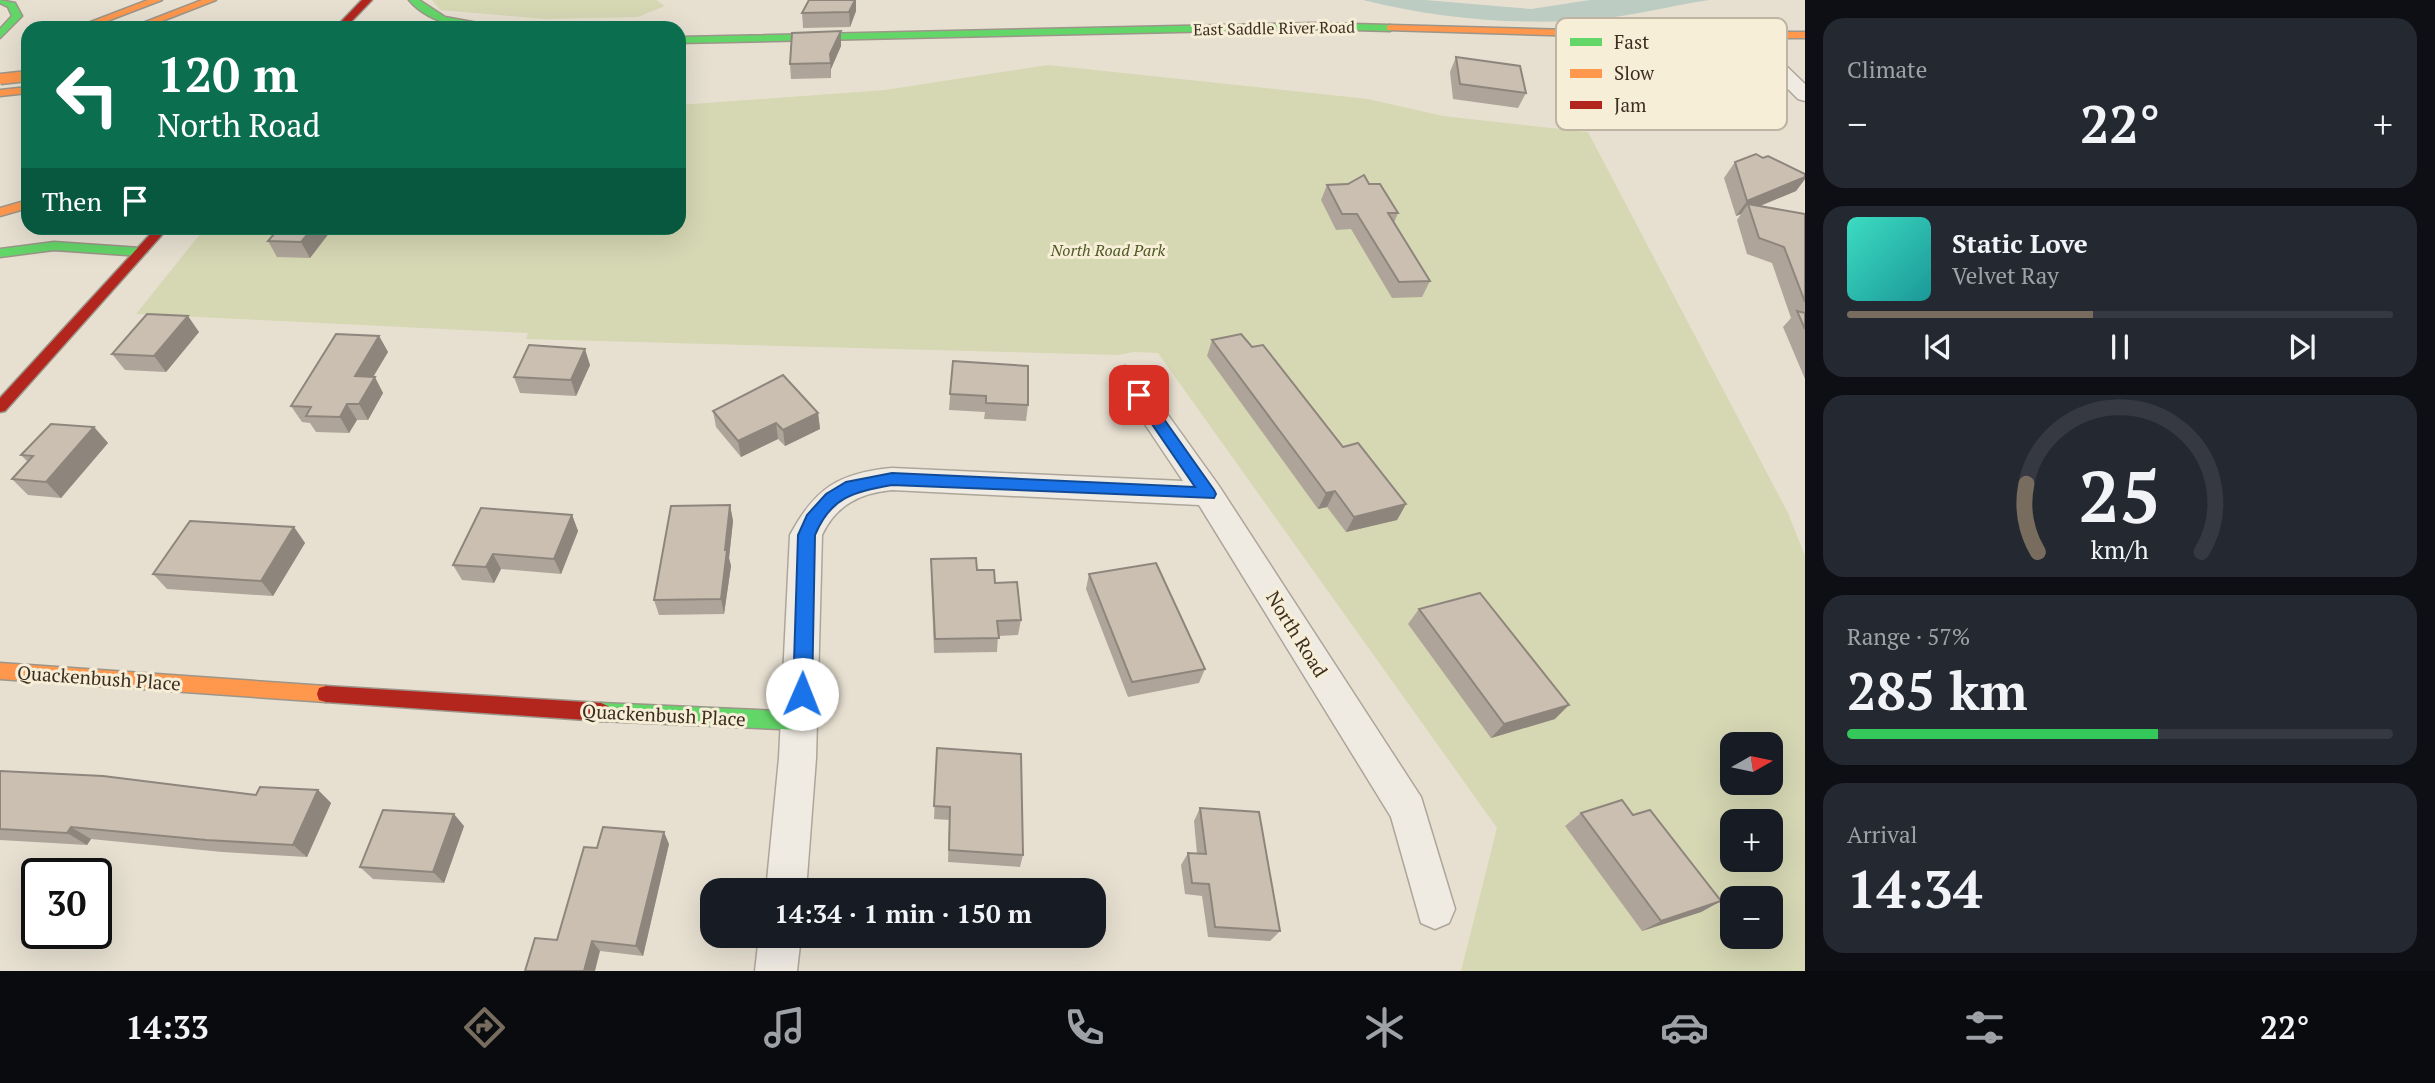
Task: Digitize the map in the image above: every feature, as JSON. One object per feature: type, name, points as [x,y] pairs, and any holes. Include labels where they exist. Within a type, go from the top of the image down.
[{"type":"main road","points":[[0,35],[14,23],[17,16],[12,5],[1,0]]},
{"type":"main road","points":[[99,21],[157,0]]},
{"type":"main road","points":[[154,21],[211,0]]},
{"type":"main road","points":[[347,21],[368,0]]},
{"type":"main road","points":[[414,0],[418,8],[436,16],[463,21]]},
{"type":"main road","name":"East Saddle River Road","points":[[686,38],[1316,26],[1556,33]]},
{"type":"main road","name":"East Saddle River Road","points":[[1787,35],[1805,35]]},
{"type":"main road","points":[[0,80],[21,72]]},
{"type":"main road","points":[[0,80],[21,78]]},
{"type":"main road","points":[[0,93],[21,82]]},
{"type":"main road","points":[[0,93],[21,91]]},
{"type":"main road","points":[[0,212],[21,206]]},
{"type":"main road","points":[[0,407],[156,235]]},
{"type":"main road","points":[[0,253],[54,246],[141,252]]},
{"type":"main road","name":"Quackenbush Place","points":[[0,671],[543,709],[802,721]]},
{"type":"street","points":[[1787,77],[1805,95]]},
{"type":"street","name":"North Road","points":[[1125,375],[1208,494],[1408,810],[1435,909]]},
{"type":"street","points":[[788,878],[802,721],[806,535],[815,515],[831,498],[852,486],[892,479],[1208,494]]},
{"type":"street","points":[[776,971],[779,948]]},
{"type":"green space","points":[[432,0],[656,0],[665,6],[638,17],[545,19],[440,10]]},
{"type":"green space","name":"North Road Park","points":[[1048,65],[1368,99],[1443,116],[1588,132],[1788,513],[1805,556],[1805,971],[1461,971],[1497,828],[1158,353],[1134,352],[1118,355],[526,339],[528,333],[136,314],[199,235],[686,235],[686,104],[885,90]]},
{"type":"shaded area","points":[[1363,0],[1425,0],[1531,9],[1590,0],[1709,0],[1606,18],[1556,18],[1556,21],[1545,22],[1440,15]]},
{"type":"building","points":[[809,0],[855,0],[849,12],[802,13]]},
{"type":"building","points":[[841,31],[830,54],[831,63],[790,64],[792,33]]},
{"type":"building","points":[[1456,57],[1520,66],[1526,93],[1460,84]]},
{"type":"building","points":[[1756,154],[1763,158],[1768,156],[1805,174],[1805,177],[1747,201],[1735,162]]},
{"type":"building","points":[[1364,175],[1369,184],[1380,184],[1398,213],[1388,213],[1430,281],[1399,282],[1357,214],[1342,214],[1327,185],[1348,184]]},
{"type":"building","points":[[1748,204],[1805,214],[1805,302],[1784,247],[1759,238]]},
{"type":"building","points":[[273,235],[307,235],[301,242],[268,241]]},
{"type":"building","points":[[1797,311],[1805,313],[1805,329]]},
{"type":"building","points":[[147,314],[188,316],[154,356],[112,354]]},
{"type":"building","points":[[336,334],[379,336],[355,376],[375,377],[359,404],[347,404],[340,417],[306,416],[311,407],[291,406]]},
{"type":"building","points":[[1241,334],[1252,347],[1263,345],[1343,447],[1358,443],[1406,504],[1354,517],[1335,491],[1326,493],[1212,340]]},
{"type":"building","points":[[529,345],[585,349],[571,380],[514,377]]},
{"type":"building","points":[[953,361],[1028,366],[1028,405],[986,403],[986,396],[950,394]]},
{"type":"building","points":[[783,375],[818,413],[783,430],[776,423],[738,441],[713,411]]},
{"type":"building","points":[[51,424],[94,427],[46,482],[12,479],[33,456],[21,455]]},
{"type":"building","points":[[730,505],[721,599],[654,600],[671,506]]},
{"type":"building","points":[[481,508],[572,515],[554,559],[493,554],[486,567],[453,565]]},
{"type":"building","points":[[190,521],[294,527],[261,581],[153,574]]},
{"type":"building","points":[[976,558],[977,570],[994,570],[995,583],[1017,582],[1021,620],[997,621],[999,638],[935,639],[931,559]]},
{"type":"building","points":[[1156,563],[1205,669],[1132,682],[1089,574]]},
{"type":"building","points":[[1480,593],[1569,705],[1504,724],[1419,609]]},
{"type":"building","points":[[937,748],[1021,754],[1023,855],[949,850],[950,807],[934,806]]},
{"type":"building","points":[[0,771],[103,776],[256,795],[260,787],[318,790],[293,845],[71,827],[67,833],[0,829]]},
{"type":"building","points":[[1622,800],[1633,815],[1650,810],[1720,901],[1661,921],[1581,813]]},
{"type":"building","points":[[1200,808],[1259,812],[1280,931],[1215,927],[1209,884],[1192,883],[1188,853],[1206,854]]},
{"type":"building","points":[[383,810],[454,814],[433,872],[360,867]]},
{"type":"building","points":[[603,827],[664,832],[636,946],[592,941],[584,971],[525,971],[535,938],[557,940],[584,847],[597,848]]},
{"type":"traffic: fast","points":[[0,35],[17,16],[12,5],[1,0]]},
{"type":"traffic: fast","points":[[414,0],[432,14],[450,21]]},
{"type":"traffic: fast","points":[[686,40],[1316,26],[1390,28]]},
{"type":"traffic: fast","points":[[0,253],[54,246],[141,252]]},
{"type":"traffic: fast","points":[[601,712],[802,721]]},
{"type":"traffic: slow","points":[[99,21],[157,0]]},
{"type":"traffic: slow","points":[[154,21],[211,0]]},
{"type":"traffic: slow","points":[[1390,28],[1556,33]]},
{"type":"traffic: slow","points":[[1787,35],[1805,35]]},
{"type":"traffic: slow","points":[[0,79],[21,77]]},
{"type":"traffic: slow","points":[[0,93],[21,91]]},
{"type":"traffic: slow","points":[[0,212],[21,206]]},
{"type":"traffic: slow","points":[[0,671],[326,694]]},
{"type":"traffic: jam","points":[[347,21],[367,0]]},
{"type":"traffic: jam","points":[[0,407],[156,235]]},
{"type":"traffic: jam","points":[[326,694],[601,712]]},
{"type":"route","points":[[802,694],[806,535],[815,515],[831,498],[852,486],[892,479],[1208,494],[1139,395]]}]
